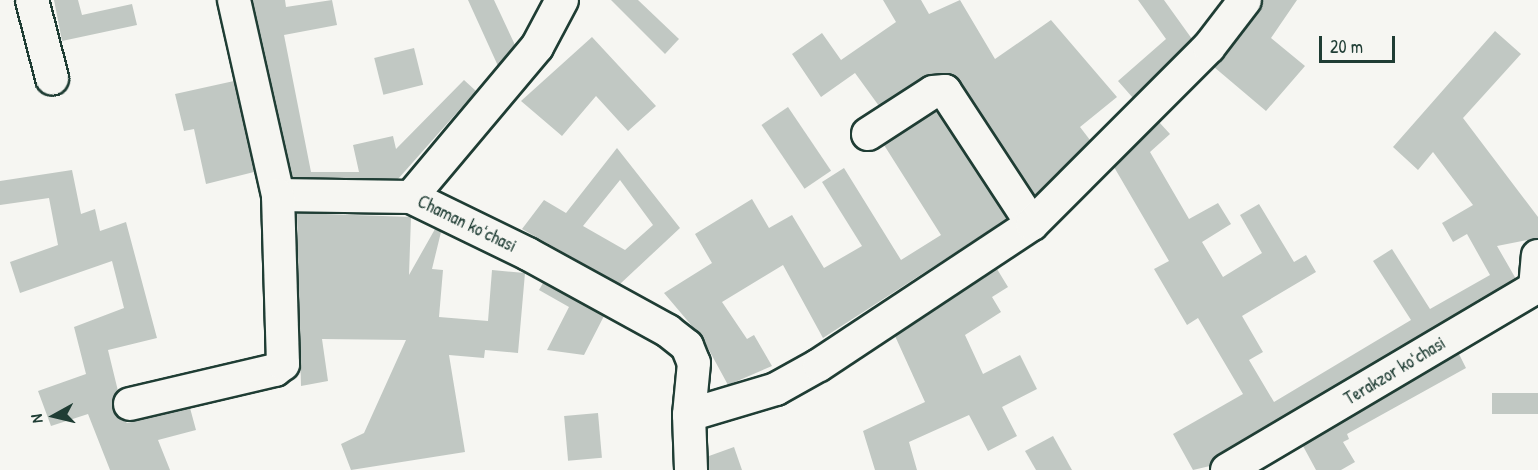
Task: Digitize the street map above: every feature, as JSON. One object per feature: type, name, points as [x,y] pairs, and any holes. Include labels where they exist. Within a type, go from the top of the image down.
[{"type":"street","points":[[32,0],[52,78]]},
{"type":"street","points":[[130,404],[275,369],[283,364],[278,195],[234,0]]},
{"type":"street","points":[[411,197],[537,46],[562,0]]},
{"type":"street","points":[[688,415],[776,388],[819,365],[1032,224],[1209,47],[1245,0]]},
{"type":"street","points":[[868,134],[933,92],[945,91],[1032,224]]},
{"type":"street","name":"Chaman koʻchasi","points":[[278,195],[411,197],[528,254],[681,340],[694,363],[688,415],[691,470]]},
{"type":"street","name":"Terakzor koʻchasi","points":[[1227,470],[1536,293],[1538,256]]},
{"type":"building","points":[[54,0],[78,0],[82,15],[132,4],[137,25],[62,41]]},
{"type":"building","points":[[252,0],[285,0],[286,7],[332,0],[337,25],[284,35],[311,172],[359,172],[353,145],[393,136],[396,149],[464,80],[476,91],[398,179],[292,177]]},
{"type":"building","points":[[468,0],[494,0],[515,45],[498,66]]},
{"type":"building","points":[[611,0],[638,0],[679,39],[665,54]]},
{"type":"building","points":[[883,0],[921,0],[929,14],[960,0],[995,59],[1051,20],[1117,97],[1080,127],[1090,140],[1035,196],[952,75],[924,77],[879,106],[855,73],[821,97],[792,54],[822,33],[841,60],[896,22]]},
{"type":"building","points":[[1138,0],[1164,0],[1192,39],[1133,98],[1118,81],[1166,39]]},
{"type":"building","points":[[1263,0],[1297,0],[1271,38],[1305,66],[1266,111],[1214,67],[1259,11]]},
{"type":"building","points":[[1495,31],[1521,54],[1463,118],[1538,217],[1538,238],[1497,246],[1516,279],[1218,454],[1210,466],[1193,470],[1173,434],[1243,394],[1198,318],[1187,325],[1154,269],[1169,261],[1114,167],[1159,122],[1170,134],[1150,152],[1189,219],[1218,203],[1231,224],[1202,242],[1223,277],[1262,253],[1240,215],[1259,204],[1294,262],[1306,255],[1316,272],[1242,316],[1263,352],[1249,360],[1274,402],[1411,320],[1373,261],[1392,249],[1430,309],[1490,275],[1467,234],[1453,242],[1442,223],[1473,205],[1433,152],[1418,170],[1393,147]]},
{"type":"building","points":[[592,37],[656,106],[628,131],[596,96],[562,136],[521,101]]},
{"type":"building","points":[[414,48],[423,85],[383,95],[374,58]]},
{"type":"building","points":[[234,81],[254,172],[206,184],[194,129],[184,131],[175,94]]},
{"type":"building","points":[[788,107],[831,171],[805,189],[761,125]]},
{"type":"building","points":[[937,111],[1007,219],[823,338],[783,265],[722,302],[747,339],[754,335],[772,366],[728,385],[703,339],[664,293],[712,263],[695,234],[752,199],[769,228],[792,215],[824,268],[862,246],[822,182],[844,168],[901,260],[941,235],[884,145]]},
{"type":"building","points":[[617,148],[680,228],[620,284],[522,229],[544,200],[566,213]],"holes":[[[620,180],[653,225],[625,250],[583,226]]]},
{"type":"building","points":[[72,170],[81,214],[95,209],[100,231],[126,222],[157,338],[108,350],[118,391],[113,409],[127,423],[190,408],[196,430],[158,440],[170,470],[110,470],[88,414],[51,426],[38,391],[86,374],[74,327],[124,308],[112,261],[20,293],[10,262],[58,245],[49,198],[0,205],[0,181]]},
{"type":"building","points":[[297,213],[411,217],[409,275],[435,229],[441,232],[432,269],[443,270],[439,317],[488,321],[492,270],[525,273],[518,353],[485,350],[484,358],[449,355],[465,452],[351,470],[341,444],[364,433],[406,340],[322,339],[328,381],[301,386]]},
{"type":"building","points":[[997,269],[1008,287],[992,297],[1001,312],[965,335],[983,374],[1020,355],[1037,389],[1002,407],[1017,436],[988,451],[969,415],[909,442],[917,470],[875,470],[863,431],[925,402],[895,336]]},
{"type":"building","points":[[543,283],[604,316],[584,355],[547,350],[569,307],[539,290]]},
{"type":"building","points":[[1459,354],[1466,368],[1347,434],[1349,439],[1343,442],[1355,462],[1341,470],[1316,470],[1303,446]]},
{"type":"building","points":[[1492,393],[1538,393],[1538,414],[1492,414]]},
{"type":"building","points":[[598,413],[602,458],[568,461],[564,416]]},
{"type":"building","points":[[1053,436],[1072,470],[1036,470],[1025,451]]},
{"type":"building","points":[[734,447],[742,470],[709,470],[709,456]]}]
